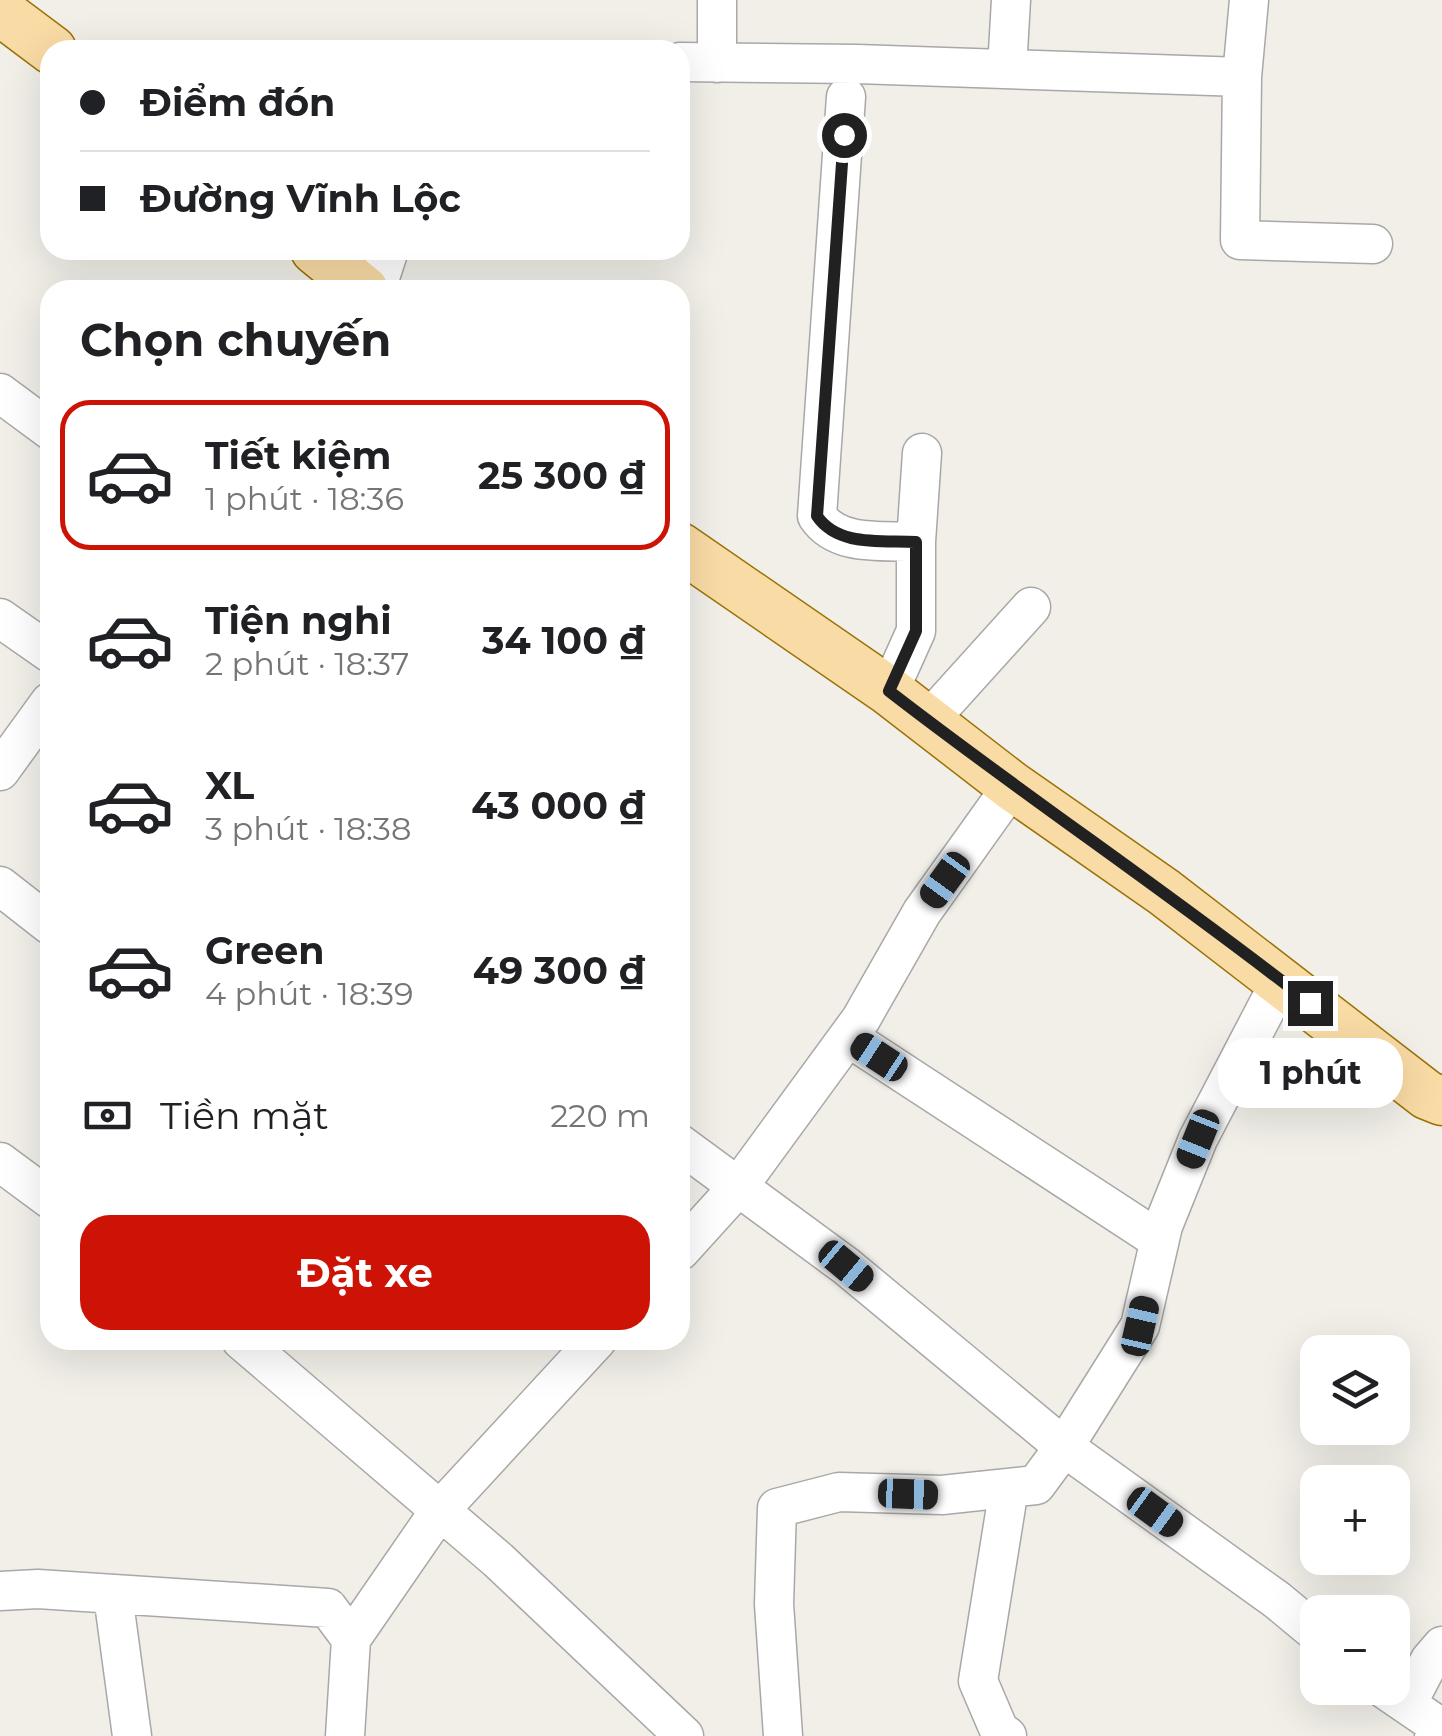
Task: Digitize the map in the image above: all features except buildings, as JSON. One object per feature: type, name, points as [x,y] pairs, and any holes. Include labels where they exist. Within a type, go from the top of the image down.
[{"type":"main road","points":[[0,12],[40,41]]},
{"type":"main road","points":[[690,555],[889,691],[1012,786],[1164,892],[1427,1095],[1442,1101]]},
{"type":"street","points":[[717,0],[698,62],[1242,77]]},
{"type":"street","points":[[1007,68],[1011,0]]},
{"type":"street","points":[[1250,0],[1242,77],[1240,240],[1373,244]]},
{"type":"street","points":[[846,97],[817,516],[825,529],[841,538],[916,542]]},
{"type":"street","points":[[352,276],[375,260]]},
{"type":"street","points":[[0,394],[40,423]]},
{"type":"street","points":[[889,691],[916,631],[922,453]]},
{"type":"street","points":[[928,722],[1032,607]]},
{"type":"street","points":[[0,618],[40,646]]},
{"type":"street","points":[[0,771],[40,716]]},
{"type":"street","points":[[690,1240],[738,1187],[861,1019],[922,912],[1012,786]]},
{"type":"street","points":[[0,886],[40,916]]},
{"type":"street","points":[[783,1736],[774,1604],[777,1508],[839,1492],[942,1495],[1036,1485],[1140,1326],[1160,1240],[1198,1139],[1281,980]]},
{"type":"street","points":[[848,1037],[1160,1240]]},
{"type":"street","points":[[690,1151],[846,1266],[1064,1447],[1300,1619]]},
{"type":"street","points":[[0,1162],[40,1192]]},
{"type":"street","points":[[253,1350],[440,1510],[684,1736]]},
{"type":"street","points":[[344,1736],[351,1639],[440,1510],[588,1350]]},
{"type":"street","points":[[1007,1736],[1000,1730],[978,1681],[1010,1488]]},
{"type":"street","points":[[0,1591],[38,1589],[328,1608],[351,1639]]},
{"type":"street","points":[[113,1595],[132,1736]]},
{"type":"street","points":[[1410,1681],[1442,1646]]},
{"type":"street","points":[[1408,1705],[1438,1726],[1434,1736]]},
{"type":"route","points":[[844,135],[817,516],[825,529],[841,538],[916,542],[916,631],[889,691],[1012,786],[1164,892],[1310,1003]]}]
